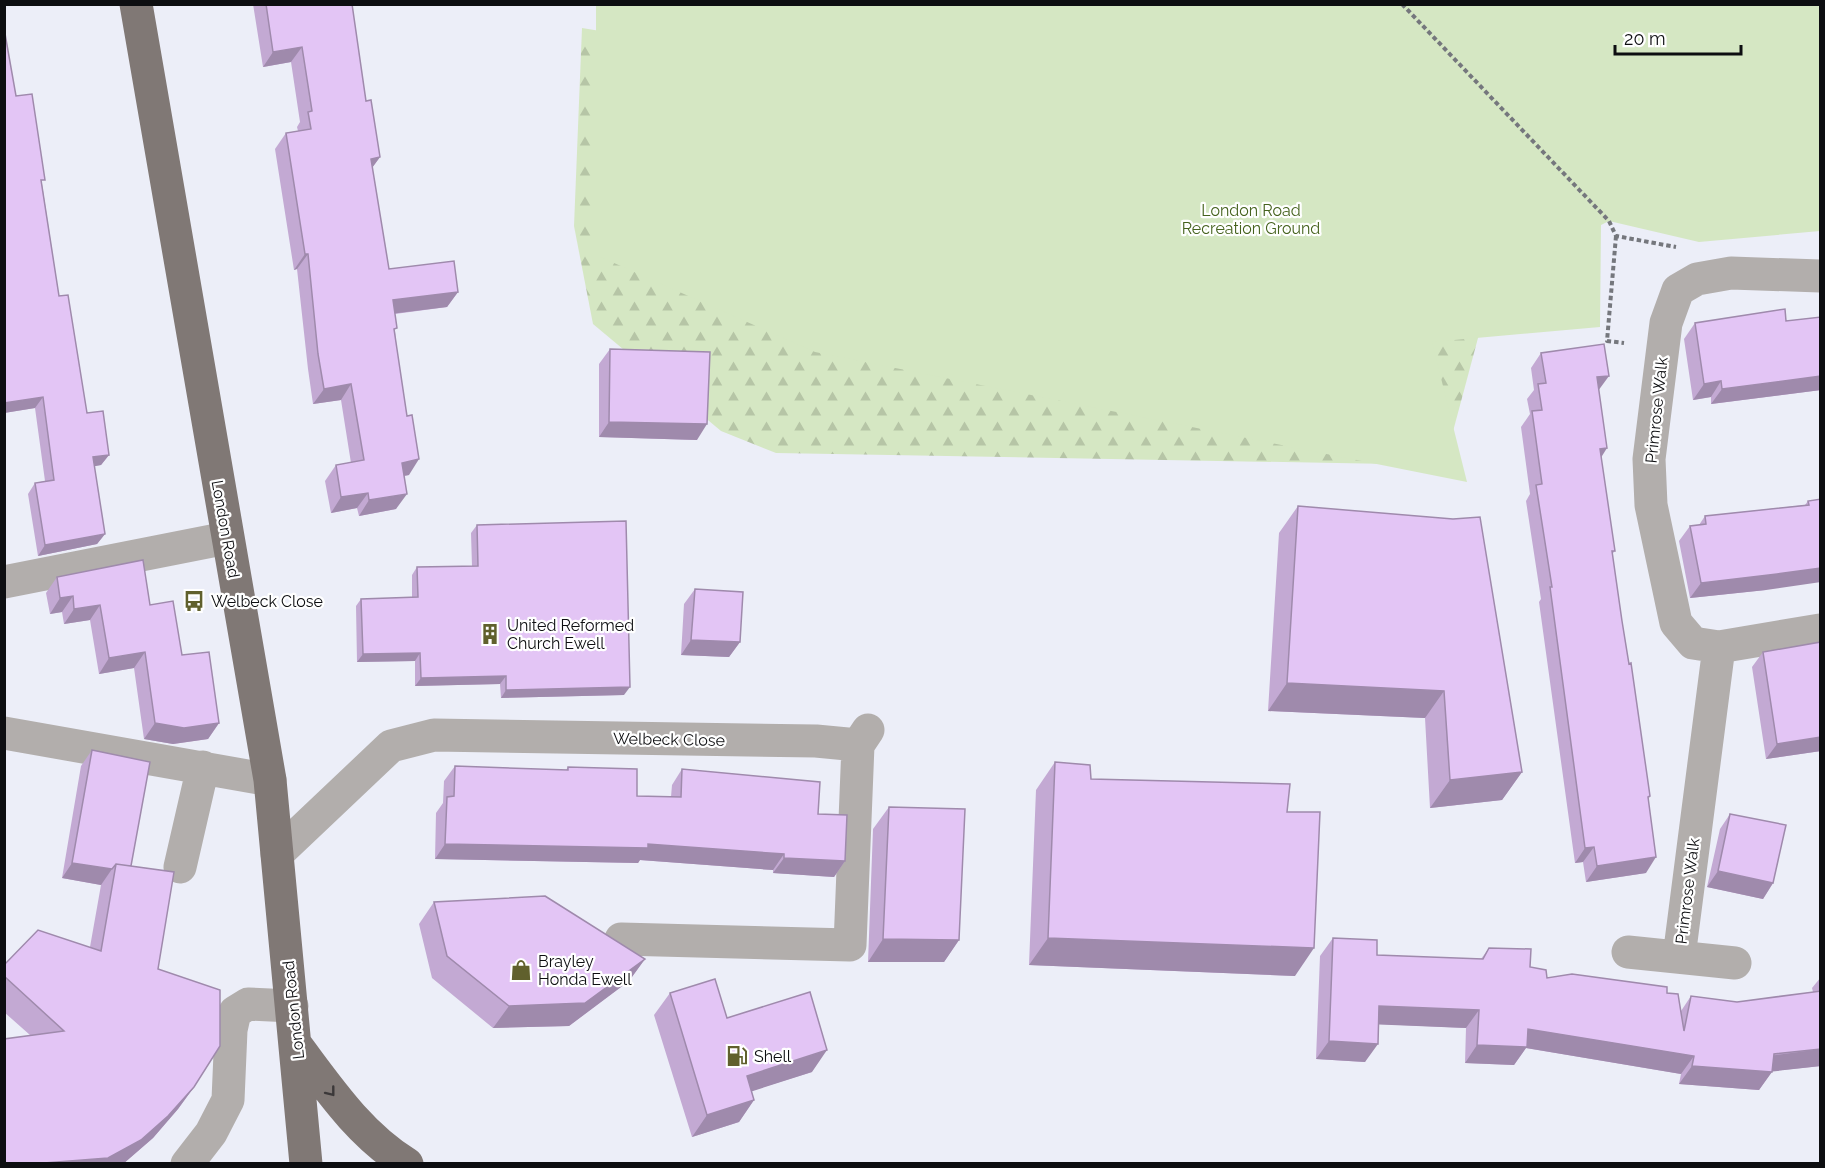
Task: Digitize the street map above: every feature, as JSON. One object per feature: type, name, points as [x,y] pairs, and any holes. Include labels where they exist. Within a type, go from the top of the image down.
[{"type":"main road","name":"London Road","points":[[136,4],[270,780],[306,1164]]},
{"type":"main road","points":[[296,1044],[354,1121],[379,1144],[407,1164]]},
{"type":"street","name":"Primrose Walk","points":[[1821,276],[1731,273],[1698,279],[1678,290],[1666,323],[1649,459],[1651,505],[1676,623],[1693,643],[1719,647],[1821,630]]},
{"type":"street","points":[[4,582],[227,538]]},
{"type":"street","name":"Primrose Walk","points":[[1679,957],[1719,647]]},
{"type":"street","points":[[4,733],[270,780]]},
{"type":"street","name":"Welbeck Close","points":[[277,854],[391,746],[434,735],[816,741],[863,737],[850,945],[621,939]]},
{"type":"street","points":[[180,867],[203,767]]},
{"type":"street","points":[[1628,952],[1735,963]]},
{"type":"street","points":[[187,1164],[211,1133],[228,1100],[231,1030],[235,1012],[248,1004],[292,1006]]},
{"type":"path","points":[[1402,4],[1609,221],[1616,236],[1608,341],[1663,345]]},
{"type":"path","points":[[1616,236],[1685,248]]},
{"type":"green space","name":"London Road Recreation Ground","points":[[596,5],[1820,5],[1820,231],[1699,242],[1609,221],[1601,225],[1600,327],[1432,342],[1467,482],[815,352],[596,255]]},
{"type":"green space","points":[[582,28],[1512,211],[1444,465],[776,453],[721,431],[593,324],[574,226]]},
{"type":"building","points":[[266,4],[352,4],[366,101],[371,100],[380,157],[371,159],[389,269],[454,261],[458,292],[393,300],[397,328],[394,329],[407,416],[412,415],[419,459],[402,463],[407,494],[369,500],[368,493],[341,497],[336,465],[364,460],[351,384],[324,389],[318,354],[308,254],[305,254],[286,133],[311,129],[308,112],[312,111],[302,47],[273,52]]},
{"type":"building","points":[[4,28],[16,96],[32,94],[45,180],[41,180],[59,296],[68,295],[87,413],[103,411],[109,455],[93,457],[105,534],[45,545],[35,483],[54,480],[43,397],[4,403]]},
{"type":"building","points":[[1785,309],[1786,321],[1821,317],[1821,376],[1722,389],[1721,381],[1704,384],[1695,323]]},
{"type":"building","points":[[1604,344],[1609,376],[1597,377],[1607,448],[1600,449],[1615,551],[1612,551],[1622,621],[1629,664],[1631,663],[1650,796],[1648,797],[1656,857],[1597,866],[1594,847],[1585,848],[1550,587],[1552,587],[1536,485],[1542,484],[1532,411],[1542,410],[1538,384],[1546,383],[1541,353]]},
{"type":"building","points":[[610,349],[710,352],[707,424],[609,422]]},
{"type":"building","points":[[1821,499],[1821,568],[1701,583],[1690,526],[1706,524],[1705,516],[1809,505],[1808,501]]},
{"type":"building","points":[[1298,506],[1453,519],[1480,517],[1522,772],[1450,780],[1444,691],[1287,683]]},
{"type":"building","name":"United Reformed Church Ewell","points":[[626,521],[630,687],[506,690],[506,676],[421,678],[420,653],[363,654],[361,599],[418,597],[417,567],[478,566],[477,525]]},
{"type":"building","points":[[143,560],[150,605],[173,601],[182,655],[209,652],[219,723],[184,728],[155,723],[145,652],[109,658],[100,605],[74,609],[73,596],[60,598],[57,577]]},
{"type":"building","points":[[695,589],[743,592],[740,642],[691,640]]},
{"type":"building","points":[[1821,642],[1821,737],[1777,744],[1763,652]]},
{"type":"building","points":[[92,750],[150,762],[131,866],[116,864],[112,869],[72,863]]},
{"type":"building","points":[[1055,762],[1090,765],[1091,779],[1290,784],[1287,812],[1320,812],[1314,948],[1048,938]]},
{"type":"building","points":[[455,766],[568,770],[568,767],[637,769],[637,796],[681,797],[682,769],[820,782],[818,814],[847,815],[845,861],[784,858],[784,854],[648,844],[648,848],[445,844],[447,797],[454,796]]},
{"type":"building","points":[[889,807],[965,809],[959,940],[883,939]]},
{"type":"building","points":[[1730,814],[1786,825],[1773,883],[1718,871]]},
{"type":"building","points":[[116,864],[174,872],[158,969],[220,990],[220,1046],[194,1087],[168,1116],[141,1140],[108,1158],[4,1164],[4,1039],[64,1031],[4,976],[4,965],[38,930],[101,951]]},
{"type":"building","name":"Brayley Honda Ewell","points":[[545,896],[645,959],[585,1003],[509,1006],[447,956],[434,902]]},
{"type":"building","points":[[1333,938],[1377,940],[1377,955],[1483,959],[1489,948],[1531,949],[1530,967],[1546,970],[1547,978],[1572,974],[1667,987],[1667,993],[1678,994],[1684,1031],[1691,996],[1737,1002],[1821,991],[1821,1049],[1774,1054],[1772,1072],[1692,1066],[1694,1056],[1528,1029],[1527,1047],[1477,1045],[1479,1010],[1379,1006],[1378,1044],[1329,1041]]},
{"type":"building","name":"Shell","points":[[715,979],[727,1018],[810,992],[827,1050],[747,1076],[754,1100],[707,1115],[670,993]]},
{"type":"place","name":"Welbeck Close","points":[[194,601]]},
{"type":"place","name":"United Reformed Church Ewell","points":[[490,634]]},
{"type":"place","name":"Brayley Honda Ewell","points":[[521,970]]},
{"type":"place","name":"Shell","points":[[737,1056]]}]
